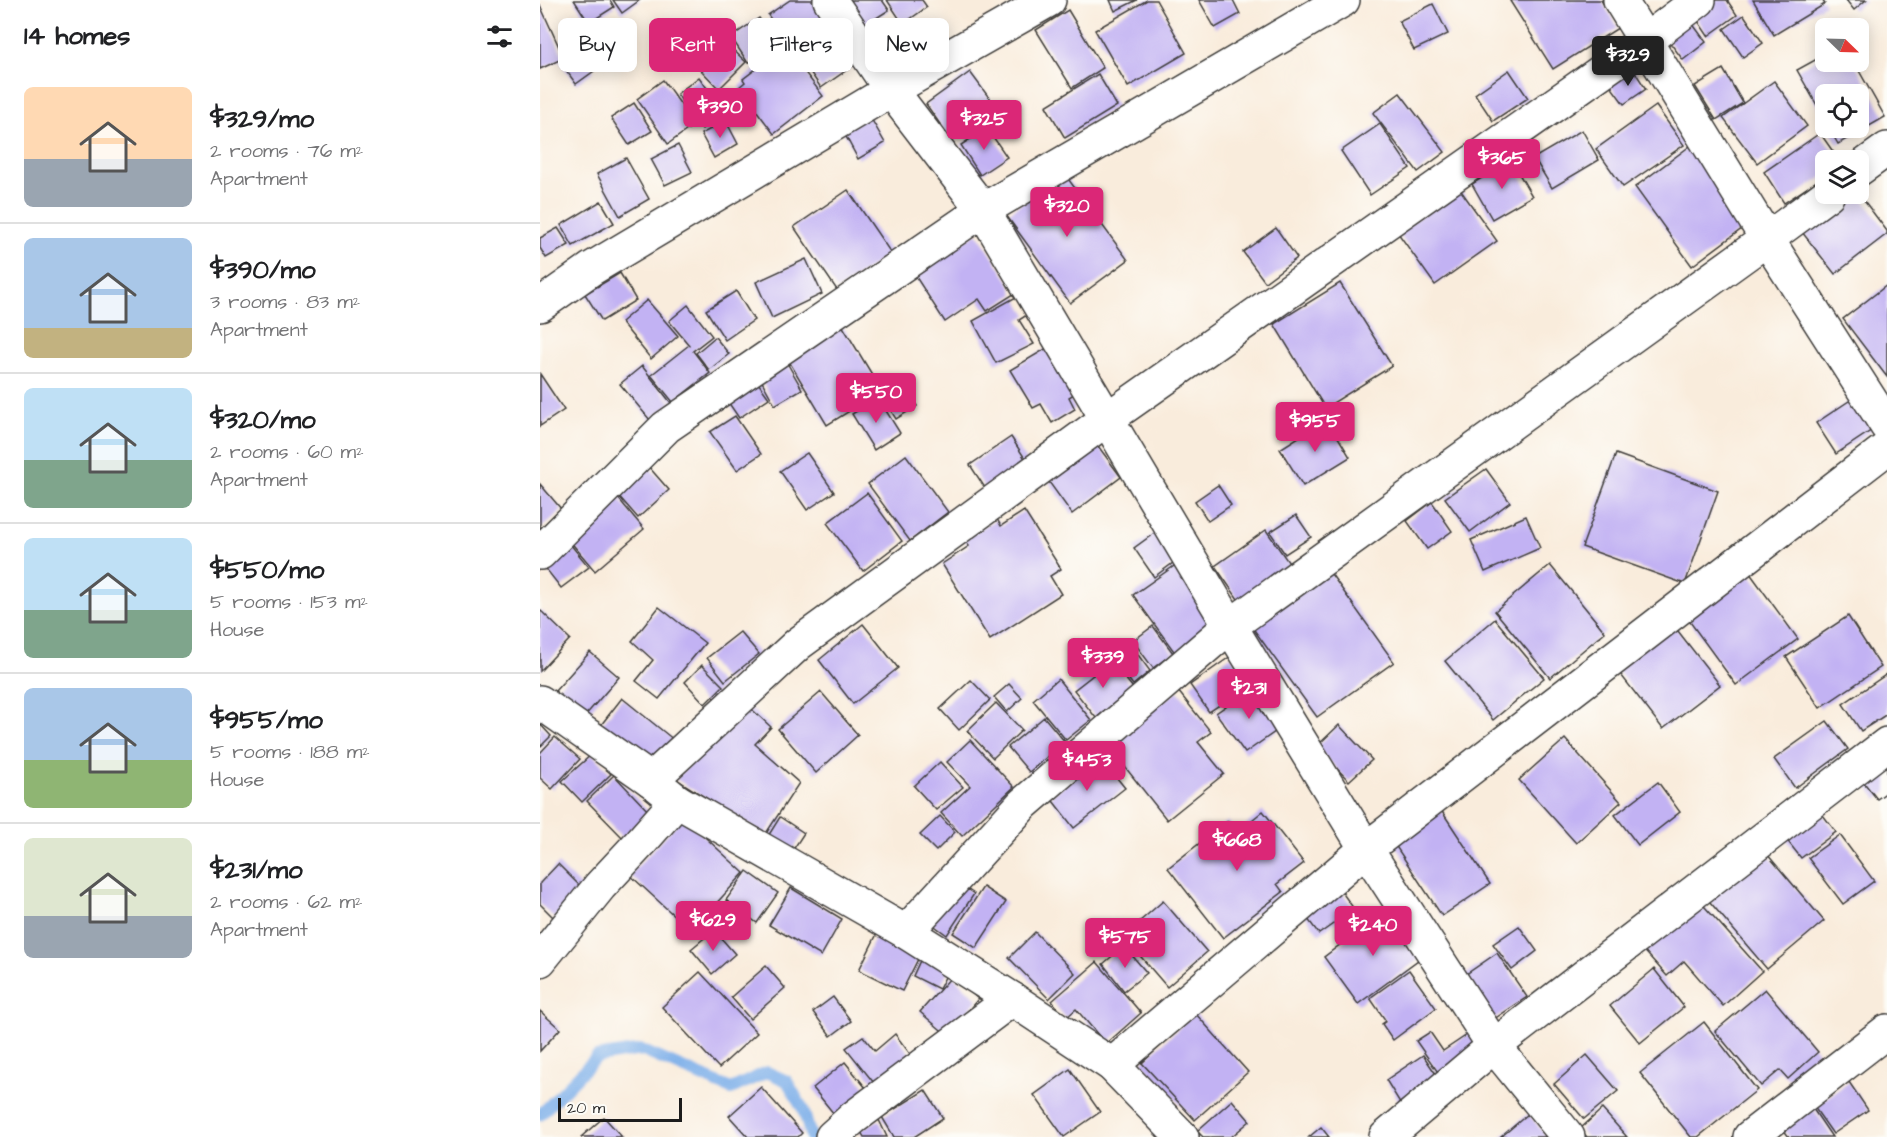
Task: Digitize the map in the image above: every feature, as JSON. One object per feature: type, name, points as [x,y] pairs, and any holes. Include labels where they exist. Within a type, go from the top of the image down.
[{"type":"street","points":[[830,0],[891,90],[982,210],[1366,849],[1494,1047],[1568,1137]]},
{"type":"street","points":[[540,305],[591,269],[891,90],[1049,0]]},
{"type":"street","points":[[540,553],[666,427],[982,210],[1343,0]]},
{"type":"street","points":[[1620,0],[1767,239],[1887,426]]},
{"type":"street","points":[[651,780],[798,644],[1107,420],[1645,41],[1699,0]]},
{"type":"street","points":[[1869,162],[1887,149]]},
{"type":"street","points":[[906,932],[1023,804],[1230,626],[1815,204]]},
{"type":"street","points":[[1112,1065],[1366,849],[1887,448]]},
{"type":"street","points":[[540,702],[651,780],[676,801],[906,932],[1112,1065],[1182,1137]]},
{"type":"street","points":[[1386,1137],[1494,1047],[1887,744]]},
{"type":"street","points":[[540,960],[600,886],[676,801]]},
{"type":"street","points":[[843,1127],[1012,999]]},
{"type":"street","points":[[1750,1137],[1887,1031]]},
{"type":"building","points":[[574,0],[610,0],[614,7],[597,18],[586,18]]},
{"type":"building","points":[[613,0],[640,0],[622,13]]},
{"type":"building","points":[[790,0],[820,0],[832,18],[770,18],[768,15]]},
{"type":"building","points":[[836,0],[882,0],[889,10],[876,18],[865,18],[865,25],[856,31],[853,26],[853,18],[848,18]]},
{"type":"building","points":[[887,0],[922,0],[927,7],[911,18],[899,18]]},
{"type":"building","points":[[1110,0],[1137,0],[1115,11]]},
{"type":"building","points":[[1147,0],[1156,0],[1186,53],[1128,87],[1095,30]]},
{"type":"building","points":[[1199,0],[1233,0],[1240,14],[1215,28]]},
{"type":"building","points":[[1601,0],[1618,28],[1553,69],[1510,1]]},
{"type":"building","points":[[1709,0],[1727,0],[1737,15],[1708,36],[1692,12]]},
{"type":"building","points":[[1753,0],[1822,0],[1825,4],[1774,35]]},
{"type":"building","points":[[1846,0],[1866,0],[1854,10]]},
{"type":"building","points":[[1433,4],[1448,34],[1414,50],[1399,21]]},
{"type":"building","points":[[540,5],[558,45],[558,61],[540,69]]},
{"type":"building","points":[[1068,10],[1103,68],[1072,88],[1036,30]]},
{"type":"building","points":[[1744,15],[1763,43],[1743,57],[1724,29]]},
{"type":"building","points":[[1689,19],[1706,42],[1683,60],[1665,36]]},
{"type":"building","points":[[748,25],[748,63],[736,45],[736,34]]},
{"type":"building","points":[[853,49],[861,60],[853,66]]},
{"type":"building","points":[[736,52],[746,62],[736,72]]},
{"type":"building","points":[[1815,60],[1815,72],[1860,72],[1866,84],[1815,84],[1815,102],[1797,70]]},
{"type":"building","points":[[1633,69],[1646,89],[1624,104],[1610,85]]},
{"type":"building","points":[[1723,69],[1743,103],[1716,120],[1695,86]]},
{"type":"building","points":[[1509,70],[1528,98],[1493,121],[1475,94]]},
{"type":"building","points":[[567,72],[593,72],[576,84]]},
{"type":"building","points":[[703,72],[736,72],[719,89]]},
{"type":"building","points":[[752,72],[805,72],[823,96],[774,134],[739,87],[745,82],[743,79]]},
{"type":"building","points":[[810,72],[844,72],[821,88]]},
{"type":"building","points":[[970,72],[996,107],[951,140],[926,104]]},
{"type":"building","points":[[1098,74],[1117,106],[1065,138],[1046,106]]},
{"type":"building","points":[[699,77],[724,112],[702,129],[677,94]]},
{"type":"building","points":[[663,80],[695,124],[668,144],[637,99]]},
{"type":"building","points":[[1774,81],[1807,126],[1757,163],[1723,118]]},
{"type":"building","points":[[1869,89],[1885,117],[1869,126]]},
{"type":"building","points":[[1400,93],[1445,152],[1418,172],[1373,113]]},
{"type":"building","points":[[634,103],[652,131],[629,145],[611,118]]},
{"type":"building","points":[[1656,106],[1684,145],[1623,187],[1596,149]]},
{"type":"building","points":[[869,115],[885,143],[858,159],[843,131]]},
{"type":"building","points":[[726,121],[738,144],[714,158],[701,134]]},
{"type":"building","points":[[1380,124],[1410,168],[1370,195],[1341,151]]},
{"type":"building","points":[[987,128],[1007,157],[980,175],[961,145]]},
{"type":"building","points":[[1582,130],[1599,160],[1552,188],[1534,158]]},
{"type":"building","points":[[1815,136],[1824,138],[1832,150],[1815,150],[1815,182],[1784,203],[1764,172]]},
{"type":"building","points":[[1835,138],[1848,138],[1838,144]]},
{"type":"building","points":[[678,145],[692,172],[665,185],[651,159]]},
{"type":"building","points":[[1690,146],[1747,225],[1692,266],[1635,187]]},
{"type":"building","points":[[626,158],[649,199],[620,216],[597,174]]},
{"type":"building","points":[[1511,160],[1532,196],[1492,219],[1472,184]]},
{"type":"building","points":[[1063,172],[1128,260],[1070,303],[1006,215]]},
{"type":"building","points":[[1459,188],[1497,241],[1435,285],[1398,233]]},
{"type":"building","points":[[848,190],[891,253],[837,290],[794,227]]},
{"type":"building","points":[[601,201],[614,223],[573,246],[561,225]]},
{"type":"building","points":[[1829,204],[1867,204],[1887,234],[1835,274],[1798,227]]},
{"type":"building","points":[[558,228],[569,245],[546,258],[540,248],[540,238]]},
{"type":"building","points":[[1276,228],[1297,258],[1265,282],[1243,252]]},
{"type":"building","points":[[977,233],[1008,280],[1014,294],[987,311],[979,299],[945,322],[914,274]]},
{"type":"building","points":[[806,259],[822,294],[772,318],[756,282]]},
{"type":"building","points":[[620,273],[636,300],[602,321],[585,294]]},
{"type":"building","points":[[1340,283],[1392,366],[1325,408],[1274,324]]},
{"type":"building","points":[[1887,285],[1887,377],[1843,319]]},
{"type":"building","points":[[736,291],[754,320],[725,340],[706,310]]},
{"type":"building","points":[[1016,297],[1027,315],[1019,320],[1034,344],[996,363],[973,321]]},
{"type":"building","points":[[647,300],[678,336],[651,359],[621,322]]},
{"type":"building","points":[[688,305],[712,336],[693,351],[710,373],[673,402],[651,375],[689,345],[669,321]]},
{"type":"building","points":[[839,320],[882,391],[827,425],[784,353]]},
{"type":"building","points":[[715,337],[729,354],[709,370],[696,353]]},
{"type":"building","points":[[1047,348],[1074,394],[1069,397],[1075,409],[1052,423],[1041,404],[1033,408],[1010,370]]},
{"type":"building","points":[[786,361],[802,389],[775,405],[759,376]]},
{"type":"building","points":[[642,366],[671,403],[650,420],[620,384]]},
{"type":"building","points":[[540,374],[564,410],[540,426]]},
{"type":"building","points":[[756,380],[769,398],[739,418],[726,399]]},
{"type":"building","points":[[904,385],[917,406],[896,419],[883,398]]},
{"type":"building","points":[[1855,397],[1875,428],[1836,454],[1816,423]]},
{"type":"building","points":[[878,398],[900,433],[874,450],[852,414]]},
{"type":"building","points":[[735,416],[761,454],[737,470],[710,432]]},
{"type":"building","points":[[1327,419],[1350,457],[1303,486],[1280,449]]},
{"type":"building","points":[[1011,437],[1028,463],[987,491],[970,465]]},
{"type":"building","points":[[1098,446],[1121,477],[1072,514],[1049,482]]},
{"type":"building","points":[[807,453],[834,492],[807,510],[780,471]]},
{"type":"building","points":[[1616,454],[1718,491],[1685,584],[1582,547]]},
{"type":"building","points":[[906,455],[948,512],[910,541],[868,484]]},
{"type":"building","points":[[648,466],[669,490],[638,518],[617,494]]},
{"type":"building","points":[[1486,469],[1510,502],[1470,532],[1445,498]]},
{"type":"building","points":[[540,484],[562,510],[540,529]]},
{"type":"building","points":[[1218,485],[1231,505],[1208,521],[1195,501]]},
{"type":"building","points":[[867,493],[902,541],[863,571],[827,523]]},
{"type":"building","points":[[618,498],[644,529],[595,571],[569,540]]},
{"type":"building","points":[[1432,502],[1452,531],[1427,549],[1407,521]]},
{"type":"building","points":[[1024,511],[1061,569],[1050,576],[1061,594],[990,640],[942,564],[969,546],[964,539],[997,519],[1001,526]]},
{"type":"building","points":[[1296,515],[1311,537],[1285,554],[1270,532]]},
{"type":"building","points":[[1526,516],[1540,548],[1485,572],[1471,540]]},
{"type":"building","points":[[1160,529],[1181,557],[1154,577],[1134,548]]},
{"type":"building","points":[[1266,530],[1291,566],[1240,602],[1215,566]]},
{"type":"building","points":[[570,544],[589,567],[561,588],[543,565]]},
{"type":"building","points":[[1177,564],[1219,622],[1176,654],[1133,595]]},
{"type":"building","points":[[1550,565],[1605,632],[1550,678],[1495,611]]},
{"type":"building","points":[[1744,565],[1798,639],[1736,685],[1682,611]]},
{"type":"building","points":[[1329,571],[1394,662],[1317,717],[1252,627]]},
{"type":"building","points":[[659,607],[705,643],[659,699],[636,681],[653,660],[632,641]]},
{"type":"building","points":[[540,610],[570,639],[540,671]]},
{"type":"building","points":[[1848,616],[1881,667],[1820,708],[1786,657]]},
{"type":"building","points":[[1495,619],[1544,678],[1493,720],[1445,661]]},
{"type":"building","points":[[1671,622],[1720,685],[1663,729],[1614,666]]},
{"type":"building","points":[[863,624],[898,668],[853,704],[819,660]]},
{"type":"building","points":[[1153,626],[1173,653],[1153,668],[1133,641]]},
{"type":"building","points":[[740,632],[759,654],[725,681],[707,658]]},
{"type":"building","points":[[590,652],[619,677],[584,717],[555,691]]},
{"type":"building","points":[[1136,652],[1150,671],[1133,685],[1118,665]]},
{"type":"building","points":[[1231,656],[1250,685],[1209,712],[1190,685]]},
{"type":"building","points":[[1111,661],[1133,688],[1096,718],[1074,690]]},
{"type":"building","points":[[702,665],[723,686],[705,704],[685,682]]},
{"type":"building","points":[[1887,674],[1887,714],[1861,731],[1843,704]]},
{"type":"building","points":[[1058,679],[1091,720],[1066,740],[1033,700]]},
{"type":"building","points":[[971,680],[990,700],[959,730],[940,709]]},
{"type":"building","points":[[1009,684],[1022,698],[1007,712],[994,697]]},
{"type":"building","points":[[1254,687],[1282,727],[1245,753],[1216,713]]},
{"type":"building","points":[[1178,691],[1211,732],[1198,742],[1224,774],[1167,820],[1106,743]]},
{"type":"building","points":[[821,692],[858,735],[816,773],[778,729]]},
{"type":"building","points":[[622,698],[674,740],[653,767],[601,725]]},
{"type":"building","points":[[745,703],[771,727],[755,744],[799,783],[765,835],[676,779]]},
{"type":"building","points":[[996,703],[1022,730],[993,758],[967,731]]},
{"type":"building","points":[[1044,717],[1065,742],[1029,772],[1008,747]]},
{"type":"building","points":[[1827,721],[1848,749],[1795,788],[1774,759]]},
{"type":"building","points":[[540,724],[551,736],[540,747]]},
{"type":"building","points":[[1339,725],[1372,760],[1349,781],[1316,747]]},
{"type":"building","points":[[555,737],[580,759],[552,789],[540,778],[540,753]]},
{"type":"building","points":[[1565,739],[1621,802],[1576,843],[1519,780]]},
{"type":"building","points":[[970,740],[1014,787],[962,836],[941,813],[970,786],[947,762]]},
{"type":"building","points":[[592,754],[611,774],[582,802],[562,781]]},
{"type":"building","points":[[1100,757],[1125,788],[1074,828],[1050,797]]},
{"type":"building","points":[[1879,758],[1887,768],[1887,792],[1877,799],[1858,775]]},
{"type":"building","points":[[940,762],[963,787],[936,810],[914,786]]},
{"type":"building","points":[[614,775],[649,812],[623,838],[587,801]]},
{"type":"building","points":[[1658,782],[1680,812],[1638,845],[1615,815]]},
{"type":"building","points":[[1813,802],[1836,832],[1801,858],[1778,829]]},
{"type":"building","points":[[1441,810],[1490,884],[1442,916],[1393,842]]},
{"type":"building","points":[[1263,811],[1304,863],[1277,884],[1283,892],[1223,938],[1168,868],[1228,821],[1236,833]]},
{"type":"building","points":[[940,816],[955,832],[936,851],[920,835]]},
{"type":"building","points":[[683,817],[744,873],[691,931],[630,875]]},
{"type":"building","points":[[780,817],[804,833],[789,856],[765,841]]},
{"type":"building","points":[[1840,835],[1874,881],[1843,904],[1808,858]]},
{"type":"building","points":[[1761,847],[1824,921],[1767,969],[1704,895]]},
{"type":"building","points":[[558,864],[583,889],[554,918],[540,904],[540,883]]},
{"type":"building","points":[[747,871],[778,893],[757,923],[726,900]]},
{"type":"building","points":[[955,881],[974,894],[947,935],[928,921]]},
{"type":"building","points":[[983,887],[1006,902],[976,948],[953,933]]},
{"type":"building","points":[[791,888],[842,919],[821,956],[769,925]]},
{"type":"building","points":[[1339,888],[1354,909],[1319,934],[1304,914]]},
{"type":"building","points":[[1696,897],[1762,971],[1723,1006],[1684,961],[1667,976],[1641,947]]},
{"type":"building","points":[[1163,901],[1207,952],[1167,987],[1123,936]]},
{"type":"building","points":[[1387,909],[1422,957],[1358,1004],[1324,957]]},
{"type":"building","points":[[1519,926],[1537,951],[1512,970],[1493,944]]},
{"type":"building","points":[[714,930],[735,954],[712,974],[691,949]]},
{"type":"building","points":[[879,930],[922,951],[902,991],[859,970]]},
{"type":"building","points":[[1035,932],[1075,973],[1049,999],[1009,958]]},
{"type":"building","points":[[1124,946],[1147,973],[1124,991],[1103,964]]},
{"type":"building","points":[[1497,953],[1527,997],[1494,1019],[1465,975]]},
{"type":"building","points":[[923,954],[950,967],[939,989],[913,976]]},
{"type":"building","points":[[1097,962],[1141,1013],[1106,1044],[1076,1009],[1066,1018],[1052,1001]]},
{"type":"building","points":[[766,966],[785,988],[750,1019],[731,997]]},
{"type":"building","points":[[1654,969],[1684,1007],[1640,1043],[1610,1006]]},
{"type":"building","points":[[1409,970],[1436,1008],[1393,1040],[1382,1024],[1386,1021],[1370,998]]},
{"type":"building","points":[[700,972],[757,1033],[719,1068],[662,1007]]},
{"type":"building","points":[[952,976],[978,999],[947,1035],[920,1012]]},
{"type":"building","points":[[1765,989],[1818,1052],[1788,1079],[1780,1070],[1761,1086],[1715,1031]]},
{"type":"building","points":[[833,997],[851,1021],[831,1036],[813,1012]]},
{"type":"building","points":[[540,1011],[560,1029],[540,1051]]},
{"type":"building","points":[[1195,1013],[1248,1072],[1195,1120],[1142,1063]]},
{"type":"building","points":[[1704,1022],[1757,1090],[1698,1137],[1691,1137],[1640,1073]]},
{"type":"building","points":[[1430,1032],[1443,1051],[1470,1033],[1482,1051],[1442,1078],[1416,1041]]},
{"type":"building","points":[[895,1034],[914,1059],[878,1088],[846,1048],[863,1036],[875,1051]]},
{"type":"building","points":[[1423,1055],[1440,1080],[1402,1106],[1386,1080]]},
{"type":"building","points":[[1587,1055],[1618,1091],[1584,1119],[1554,1084]]},
{"type":"building","points":[[845,1062],[870,1093],[838,1119],[813,1088]]},
{"type":"building","points":[[1070,1069],[1100,1112],[1064,1137],[1034,1095]]},
{"type":"building","points":[[1849,1082],[1868,1110],[1833,1134],[1814,1107]]},
{"type":"building","points":[[761,1087],[802,1133],[798,1137],[748,1137],[729,1116]]},
{"type":"building","points":[[925,1090],[943,1118],[914,1137],[894,1137],[882,1117]]},
{"type":"building","points":[[1232,1100],[1250,1121],[1231,1137],[1203,1137],[1197,1131]]},
{"type":"building","points":[[1602,1109],[1627,1137],[1587,1137],[1580,1129]]},
{"type":"building","points":[[1813,1109],[1832,1137],[1789,1137],[1783,1129]]},
{"type":"building","points":[[1528,1114],[1547,1137],[1501,1137]]},
{"type":"building","points":[[604,1117],[622,1137],[581,1137]]},
{"type":"building","points":[[879,1120],[887,1137],[864,1137],[860,1130]]},
{"type":"building","points":[[1321,1127],[1329,1137],[1309,1137]]},
{"type":"waterway","points":[[540,1115],[597,1057],[641,1050],[731,1089],[767,1072],[787,1081],[803,1109],[811,1137]]}]
